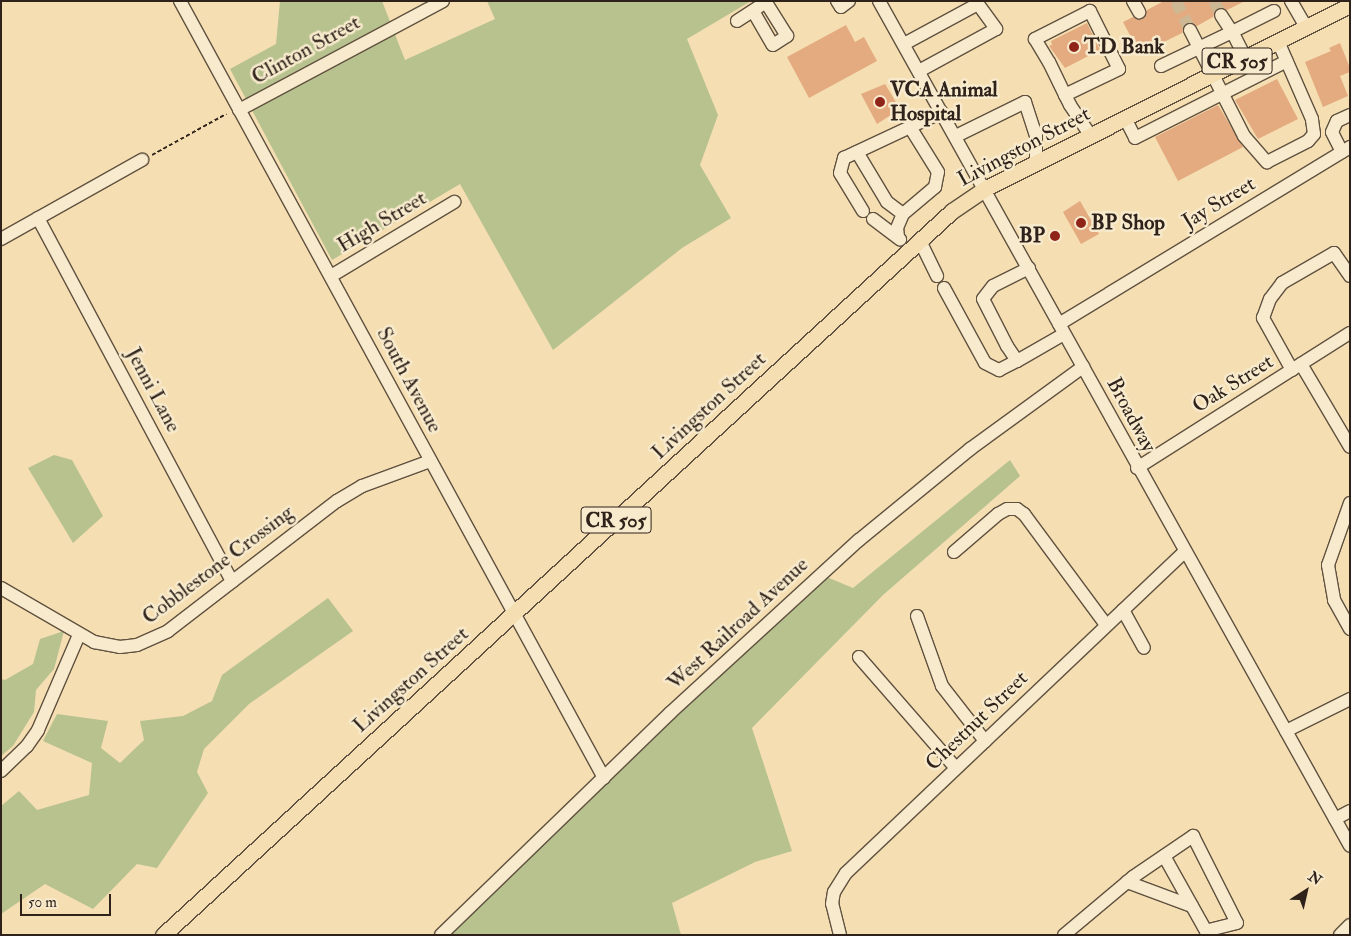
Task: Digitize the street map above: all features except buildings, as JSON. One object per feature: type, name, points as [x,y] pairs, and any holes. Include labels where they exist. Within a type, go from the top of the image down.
[{"type":"main road","name":"Livingston Street","points":[[163,935],[952,211],[986,188],[1036,162],[1306,27],[1349,9]]},
{"type":"street","name":"South Avenue","points":[[180,1],[233,112],[331,276],[604,778]]},
{"type":"street","points":[[187,14],[193,1]]},
{"type":"street","name":"Clinton Street","points":[[233,112],[417,6],[443,1]]},
{"type":"street","points":[[737,21],[767,1],[787,36],[773,45],[753,11]]},
{"type":"street","points":[[837,1],[841,7],[849,1]]},
{"type":"street","name":"Broadway","points":[[879,1],[986,188],[1137,468],[1350,846]]},
{"type":"street","points":[[1292,1],[1306,27]]},
{"type":"street","points":[[904,44],[978,4],[996,29],[919,71]]},
{"type":"street","points":[[1065,95],[1119,69],[1090,11],[1034,40],[1065,95],[1090,135]]},
{"type":"street","points":[[1161,66],[1274,11]]},
{"type":"street","points":[[1221,14],[1245,57]]},
{"type":"street","points":[[1190,30],[1224,92],[1244,136],[1267,162],[1308,141],[1314,134],[1312,119],[1278,41]]},
{"type":"street","points":[[1125,118],[1135,138],[1287,61]]},
{"type":"street","points":[[956,136],[1025,102],[1036,135],[1036,162]]},
{"type":"street","points":[[934,271],[915,245],[898,238],[889,228],[868,215],[840,173],[844,158],[942,112]]},
{"type":"street","points":[[1346,149],[1332,132],[1337,121],[1350,115]]},
{"type":"street","points":[[889,228],[898,210],[935,187],[938,172],[910,127]]},
{"type":"street","name":"Jay Street","points":[[944,288],[985,363],[999,370],[1017,361],[1062,329],[1346,149]]},
{"type":"street","points":[[857,152],[887,202],[898,210]]},
{"type":"street","points":[[1,239],[142,160]]},
{"type":"street","name":"High Street","points":[[331,276],[454,202]]},
{"type":"street","points":[[898,210],[898,238]]},
{"type":"street","name":"Jenni Lane","points":[[38,218],[232,582]]},
{"type":"street","points":[[1350,276],[1345,260],[1334,253],[1282,283],[1270,299],[1263,318],[1350,447]]},
{"type":"street","points":[[1017,361],[983,300],[993,286],[1029,268]]},
{"type":"street","name":"Oak Street","points":[[1137,468],[1350,333]]},
{"type":"street","name":"West Railroad Avenue","points":[[441,935],[604,778],[860,540],[970,449],[1082,367]]},
{"type":"street","name":"Cobblestone Crossing","points":[[1,588],[94,642],[120,647],[153,640],[337,501],[362,486],[430,461]]},
{"type":"street","points":[[1350,503],[1328,565],[1334,600],[1350,629]]},
{"type":"street","points":[[954,552],[998,514],[1008,509],[1017,509],[1024,514],[1106,625]]},
{"type":"street","name":"Chestnut Street","points":[[840,935],[832,904],[839,882],[984,741],[1184,552]]},
{"type":"street","points":[[1123,610],[1144,648]]},
{"type":"street","points":[[917,616],[942,686],[984,741]]},
{"type":"street","points":[[1,771],[27,746],[38,730],[79,635]]},
{"type":"street","points":[[859,657],[956,768]]},
{"type":"street","points":[[1286,731],[1350,699]]},
{"type":"street","points":[[1335,819],[1350,811]]},
{"type":"street","points":[[1064,935],[1127,882],[1164,856],[1193,836],[1238,923],[1206,931],[1164,856]]},
{"type":"street","points":[[1127,882],[1192,906]]},
{"type":"street","points":[[1340,935],[1350,925]]},
{"type":"path","points":[[142,160],[233,112]]},
{"type":"green space","points":[[280,1],[382,1],[405,60],[495,19],[487,1],[751,1],[687,39],[718,115],[700,165],[731,218],[682,248],[553,350],[460,184],[332,260],[230,69],[276,44]]},
{"type":"green space","points":[[54,455],[72,460],[103,516],[73,543],[28,468]]},
{"type":"green space","points":[[1010,460],[1020,476],[883,595],[752,728],[792,851],[755,862],[672,903],[681,935],[438,935],[822,575],[853,588]]},
{"type":"green space","points":[[328,598],[353,631],[249,704],[204,749],[197,772],[208,793],[157,868],[137,864],[93,909],[45,884],[1,914],[1,806],[19,791],[37,810],[89,795],[92,763],[43,741],[57,714],[108,721],[101,748],[120,763],[144,740],[140,721],[183,716],[212,701],[222,675]]},
{"type":"green space","points":[[64,631],[54,669],[36,690],[34,712],[13,746],[1,756],[1,679],[5,680],[33,664],[40,639]]},
{"type":"tunnel","points":[[1176,1],[1190,30]]},
{"type":"tunnel","points":[[1214,1],[1221,15]]},
{"type":"place","name":"TD Bank","points":[[1074,47]]},
{"type":"place","name":"VCA Animal Hospital","points":[[880,102]]},
{"type":"place","name":"BP Shop","points":[[1081,223]]},
{"type":"place","name":"BP","points":[[1055,236]]}]
